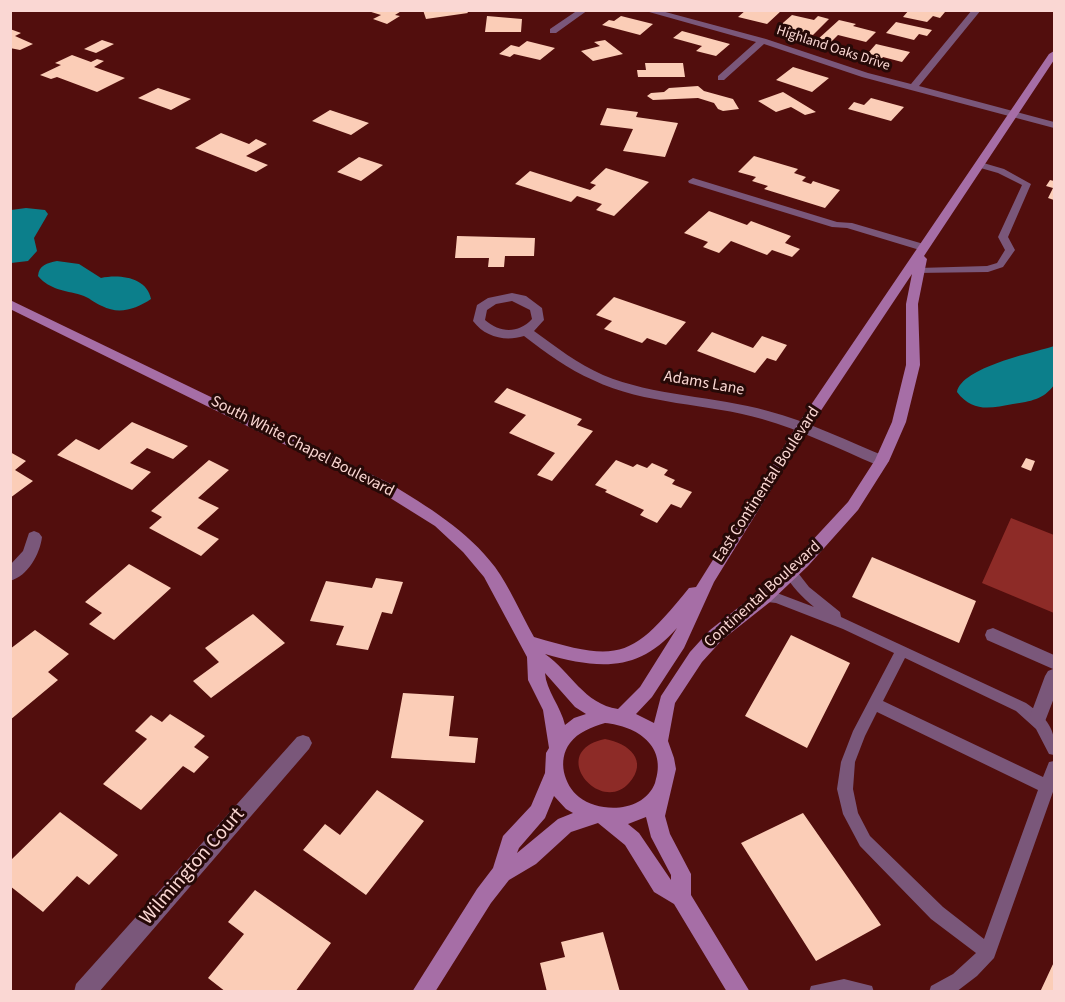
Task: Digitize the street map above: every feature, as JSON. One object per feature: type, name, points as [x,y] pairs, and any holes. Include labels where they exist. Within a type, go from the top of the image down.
[{"type":"main road","name":"East Continental Boulevard","points":[[614,715],[646,692],[678,643],[706,580],[801,430],[1054,54]]},
{"type":"main road","name":"Continental Boulevard","points":[[659,741],[667,701],[696,657],[716,634],[764,597],[790,573],[853,506],[882,461],[899,422],[913,365],[912,304],[919,271],[920,252]]},
{"type":"main road","name":"South White Chapel Boulevard","points":[[10,304],[384,487],[440,522],[469,548],[490,573],[532,649],[553,669],[581,702],[614,715]]},
{"type":"main road","points":[[532,649],[596,658],[627,657],[646,647],[662,634],[706,580]]},
{"type":"main road","name":"South White Chapel Boulevard","points":[[532,649],[537,680],[552,709],[557,746]]},
{"type":"main road","points":[[502,873],[510,843],[538,812],[554,774],[554,755],[557,746],[565,734],[576,724],[590,717],[614,715],[649,730],[659,741],[665,753],[666,780],[655,816],[661,837],[681,874],[681,897]]},
{"type":"main road","points":[[554,774],[569,800],[581,809],[601,816],[621,817],[637,812],[651,804],[661,792]]},
{"type":"main road","points":[[422,992],[484,896],[502,873],[529,857],[565,825],[601,816]]},
{"type":"main road","points":[[601,816],[632,839],[661,885],[681,897],[740,992]]},
{"type":"street","points":[[553,31],[584,10]]},
{"type":"street","name":"Highland Oaks Drive","points":[[646,10],[763,41],[828,64],[913,88],[1054,125]]},
{"type":"street","points":[[913,88],[977,10]]},
{"type":"street","points":[[721,78],[763,41]]},
{"type":"street","points":[[693,181],[836,225],[842,232],[920,252]]},
{"type":"street","name":"Adams Lane","points":[[526,331],[559,356],[599,378],[644,392],[747,410],[882,461]]},
{"type":"street","points":[[10,575],[34,549],[34,537]]},
{"type":"street","points":[[993,635],[1054,662]]},
{"type":"street","points":[[1038,719],[1054,675]]},
{"type":"street","name":"Wilmington Court","points":[[84,992],[303,743]]},
{"type":"lane","points":[[919,271],[988,269],[1000,265],[1010,250],[1003,237],[1027,184],[1001,171],[980,165]]},
{"type":"lane","points":[[790,573],[804,591],[848,626]]},
{"type":"lane","points":[[764,597],[777,598],[848,626],[1021,707],[1038,719],[1049,733],[1054,748]]},
{"type":"lane","points":[[902,651],[858,735],[848,762],[845,789],[851,814],[865,841],[938,913],[988,951]]},
{"type":"lane","points":[[875,704],[1048,787]]},
{"type":"lane","points":[[937,992],[953,985],[974,970],[988,951],[1054,767]]},
{"type":"lane","points":[[817,992],[844,988],[866,992]]},
{"type":"shaded area","points":[[1011,518],[1054,535],[1054,613],[982,583]]},
{"type":"shaded area","points":[[605,739],[622,744],[634,754],[637,760],[635,775],[629,783],[617,791],[605,792],[593,787],[584,778],[579,767],[580,756],[588,746]]},
{"type":"water","points":[[26,208],[45,210],[48,214],[34,238],[37,251],[28,261],[11,263],[11,210]]},
{"type":"water","points":[[57,261],[79,264],[101,278],[116,276],[131,279],[144,286],[151,299],[133,308],[115,310],[99,305],[84,296],[52,287],[38,276],[42,267]]},
{"type":"water","points":[[1054,346],[1054,385],[1041,397],[997,407],[983,407],[969,403],[957,392],[962,383],[971,375],[984,368]]},
{"type":"building","points":[[403,10],[395,15],[400,16],[387,24],[373,19],[381,15],[368,11]]},
{"type":"building","points":[[423,10],[466,10],[468,13],[426,19]]},
{"type":"building","points":[[746,10],[781,11],[767,24],[738,17]]},
{"type":"building","points":[[909,10],[945,12],[940,18],[933,16],[927,22],[903,17]]},
{"type":"building","points":[[792,15],[814,20],[818,16],[829,19],[813,35],[776,29]]},
{"type":"building","points":[[487,16],[522,19],[521,32],[485,32]]},
{"type":"building","points":[[621,16],[653,24],[640,35],[602,25]]},
{"type":"building","points":[[839,20],[876,32],[866,42],[838,35],[830,43],[817,40]]},
{"type":"building","points":[[896,22],[932,30],[927,36],[919,34],[914,40],[886,33]]},
{"type":"building","points":[[10,29],[21,33],[15,36],[33,44],[20,50],[10,48]]},
{"type":"building","points":[[682,31],[730,44],[716,56],[696,51],[702,46],[673,38]]},
{"type":"building","points":[[102,40],[114,44],[96,53],[84,49]]},
{"type":"building","points":[[605,40],[623,54],[593,61],[581,51],[600,46],[594,42]]},
{"type":"building","points":[[527,41],[555,48],[540,60],[514,54],[510,57],[499,54],[511,45],[519,47]]},
{"type":"building","points":[[876,44],[910,52],[902,62],[883,57],[877,64],[862,60]]},
{"type":"building","points":[[72,55],[91,62],[97,59],[104,61],[94,67],[125,78],[97,92],[57,77],[51,79],[40,75],[61,65],[55,63]]},
{"type":"building","points":[[645,63],[683,63],[685,77],[638,77],[637,70],[646,70]]},
{"type":"building","points":[[793,67],[829,78],[812,92],[776,80]]},
{"type":"building","points":[[698,86],[704,91],[733,99],[739,109],[723,111],[718,109],[714,103],[698,98],[653,100],[647,96],[651,93],[664,92],[669,88]]},
{"type":"building","points":[[158,88],[191,99],[171,110],[138,98]]},
{"type":"building","points":[[783,92],[816,112],[805,115],[791,107],[776,112],[758,101]]},
{"type":"building","points":[[871,98],[904,107],[891,121],[848,109],[854,102],[864,105]]},
{"type":"building","points":[[607,108],[638,112],[636,117],[678,123],[665,157],[623,151],[633,129],[600,125]]},
{"type":"building","points":[[330,110],[369,123],[351,135],[312,121]]},
{"type":"building","points":[[221,133],[249,144],[256,139],[267,144],[246,156],[268,165],[256,172],[195,148]]},
{"type":"building","points":[[754,156],[798,169],[794,173],[806,177],[802,181],[811,184],[813,181],[840,190],[825,208],[764,189],[768,186],[752,181],[756,177],[738,172]]},
{"type":"building","points":[[359,157],[383,165],[361,181],[337,172]]},
{"type":"building","points":[[606,168],[649,182],[614,216],[596,210],[602,204],[577,196],[571,202],[515,184],[530,171],[590,190],[596,185],[590,183]]},
{"type":"building","points":[[1050,180],[1054,181],[1054,200],[1048,198],[1053,188],[1046,186]]},
{"type":"building","points":[[709,211],[747,225],[751,221],[791,236],[785,243],[800,249],[792,257],[772,250],[767,255],[731,241],[719,253],[703,247],[708,242],[684,233]]},
{"type":"building","points":[[457,236],[535,238],[534,256],[505,256],[504,267],[488,267],[489,258],[455,258]]},
{"type":"building","points":[[614,297],[686,322],[666,345],[647,338],[642,343],[604,329],[612,321],[596,315]]},
{"type":"building","points":[[712,332],[753,348],[762,336],[787,345],[776,361],[767,358],[755,373],[697,351]]},
{"type":"building","points":[[507,388],[582,419],[577,425],[593,431],[552,481],[537,475],[555,453],[509,433],[526,415],[494,402]]},
{"type":"building","points":[[132,422],[188,446],[173,459],[147,448],[130,463],[151,472],[132,490],[57,455],[76,439],[99,450]]},
{"type":"building","points":[[10,452],[26,461],[15,470],[33,481],[10,498]]},
{"type":"building","points":[[1026,458],[1035,461],[1031,471],[1021,467]]},
{"type":"building","points":[[209,460],[229,470],[198,498],[219,508],[197,528],[219,539],[201,556],[149,528],[162,517],[151,511]]},
{"type":"building","points":[[616,460],[633,467],[637,464],[647,468],[652,463],[668,470],[664,475],[675,480],[672,484],[692,492],[681,508],[671,504],[657,523],[640,515],[644,510],[595,485]]},
{"type":"building","points":[[872,557],[976,601],[959,643],[852,597]]},
{"type":"building","points":[[129,564],[171,588],[114,640],[89,624],[102,613],[85,602]]},
{"type":"building","points":[[376,578],[403,582],[392,614],[382,612],[368,650],[336,645],[344,626],[310,621],[326,581],[372,588]]},
{"type":"building","points":[[253,614],[285,643],[211,698],[193,681],[219,662],[205,648]]},
{"type":"building","points":[[35,630],[69,654],[48,672],[58,680],[10,720],[10,649]]},
{"type":"building","points":[[791,635],[850,663],[807,748],[745,716]]},
{"type":"building","points":[[403,693],[454,696],[449,736],[478,738],[475,763],[391,758]]},
{"type":"building","points":[[170,714],[205,736],[194,747],[209,757],[194,773],[183,766],[141,810],[103,784],[147,739],[135,731],[151,715],[162,722]]},
{"type":"building","points":[[377,790],[424,821],[366,895],[303,850],[325,824],[340,835]]},
{"type":"building","points":[[60,812],[118,855],[89,885],[77,876],[43,912],[10,886],[10,861]]},
{"type":"building","points":[[803,813],[881,925],[816,961],[741,843]]},
{"type":"building","points":[[255,890],[331,943],[295,992],[226,992],[208,978],[244,934],[228,922]]},
{"type":"building","points":[[603,932],[620,992],[547,992],[540,963],[565,957],[561,942]]},
{"type":"building","points":[[1054,962],[1054,992],[1040,992]]}]
